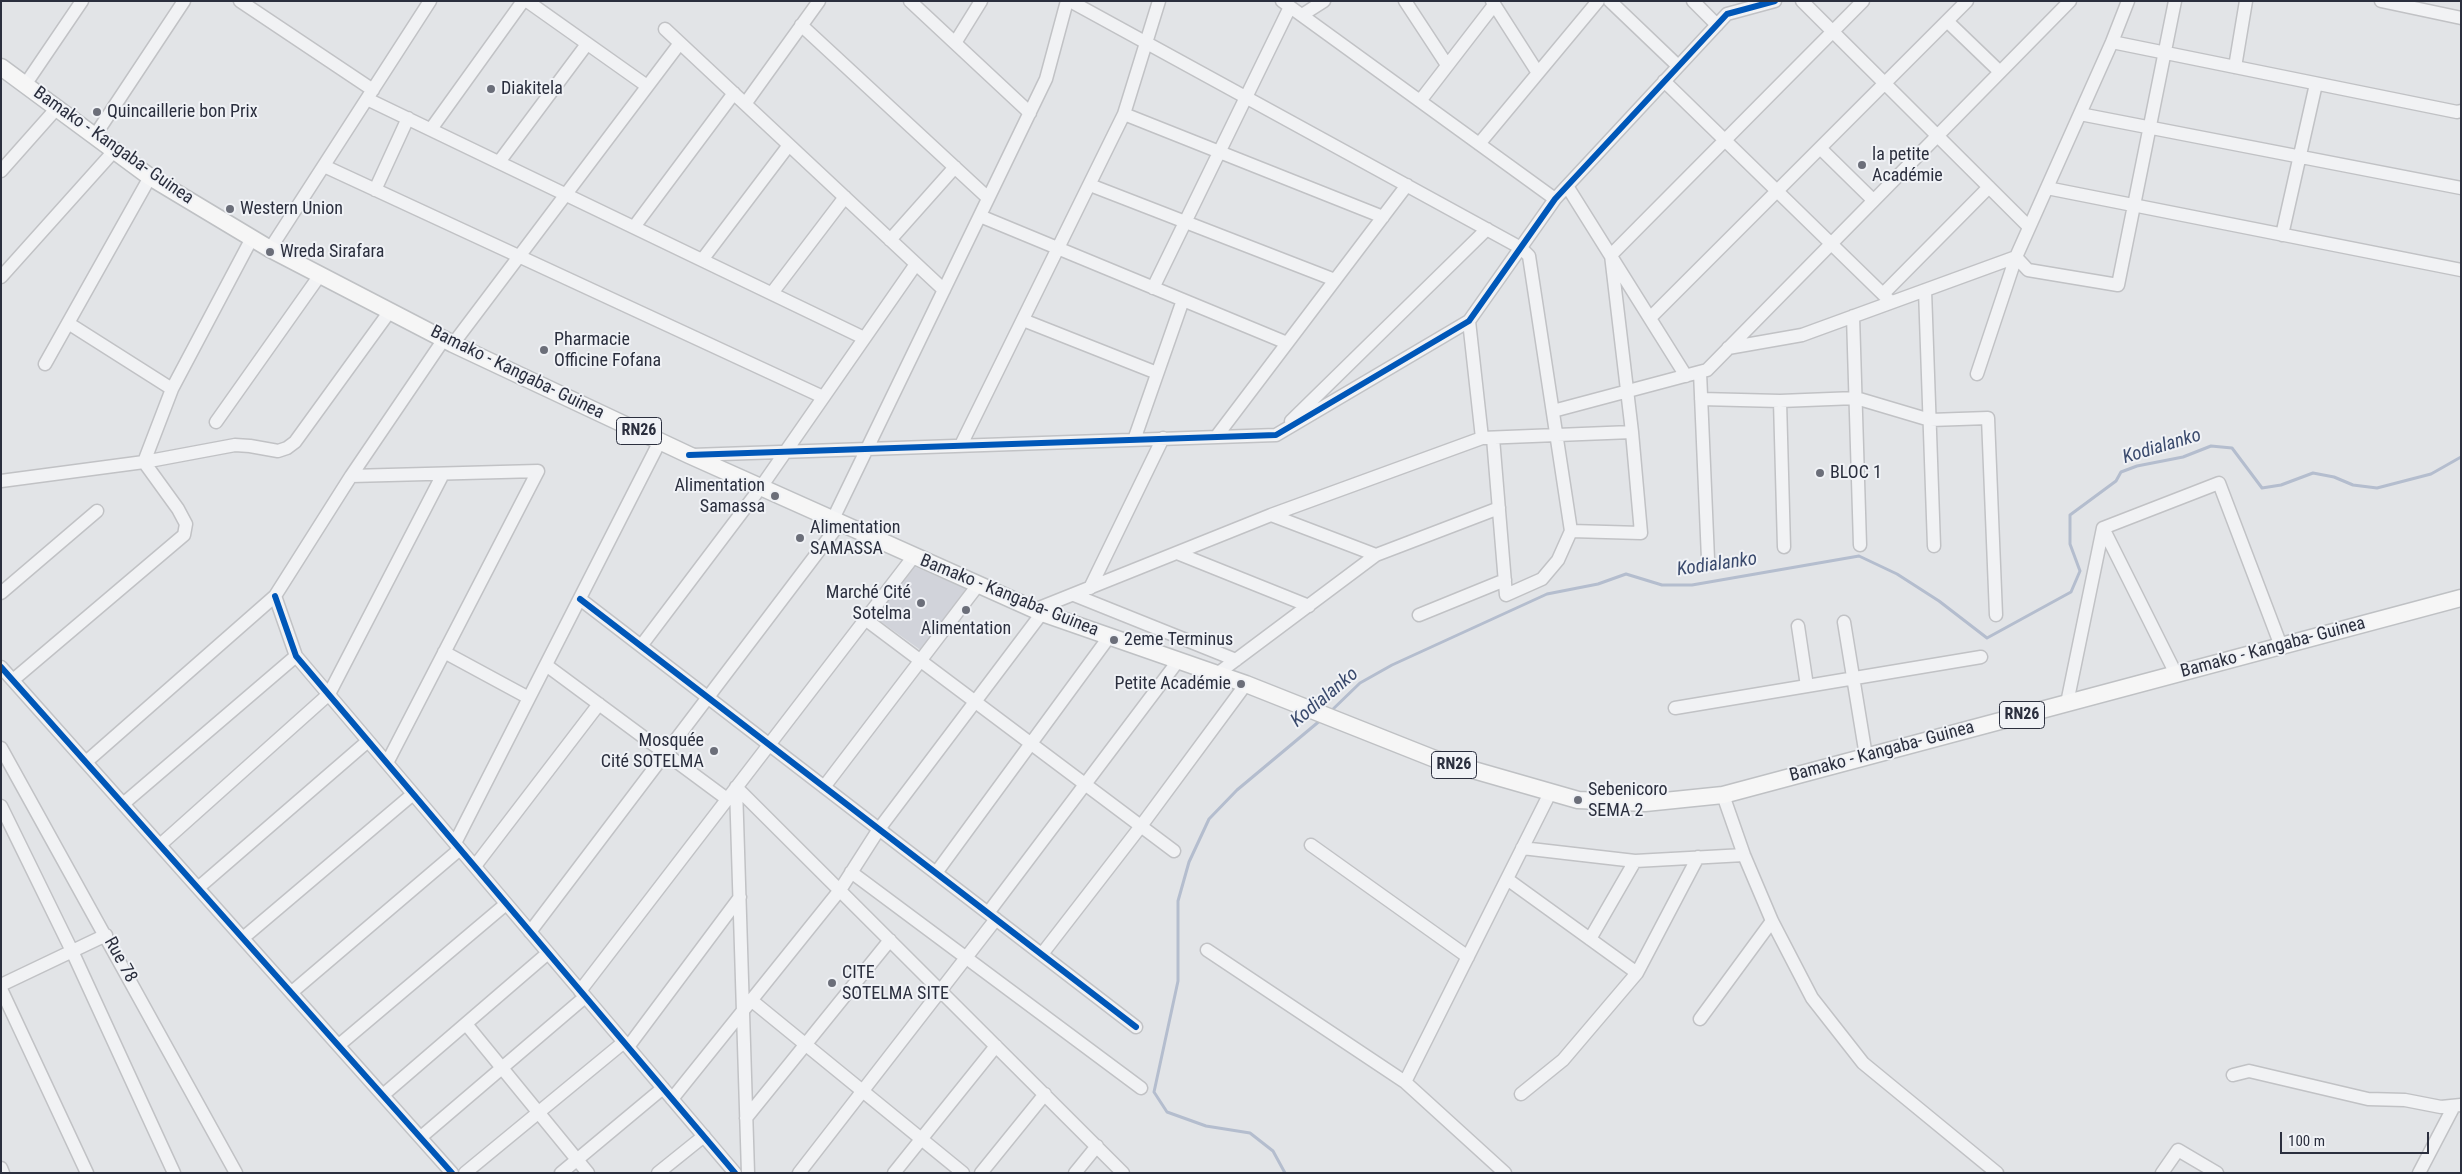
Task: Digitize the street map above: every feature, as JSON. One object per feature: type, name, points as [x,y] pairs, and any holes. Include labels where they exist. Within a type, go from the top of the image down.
[{"type":"main road","name":"Bamako - Kangaba- Guinea","points":[[1,67],[150,177],[252,238],[448,341],[689,455],[1038,611],[1246,684],[1436,759],[1550,793],[1592,802],[1645,803],[1723,794],[2461,598]]},
{"type":"street","points":[[25,85],[82,1]]},
{"type":"street","points":[[94,137],[184,1]]},
{"type":"street","points":[[270,248],[430,1]]},
{"type":"street","points":[[430,129],[525,1],[647,86]]},
{"type":"street","points":[[746,104],[818,1]]},
{"type":"street","points":[[910,1],[1030,112]]},
{"type":"street","points":[[955,43],[981,1]]},
{"type":"street","points":[[530,932],[708,697],[836,521],[867,448],[1046,79],[1069,1],[1487,229],[1521,248],[1529,256],[1571,532],[1558,560],[1542,579],[1506,595],[1499,508],[1469,321]]},
{"type":"street","points":[[961,445],[1124,114],[1159,1]]},
{"type":"street","points":[[1302,15],[1324,1]]},
{"type":"street","points":[[1404,1],[1448,66]]},
{"type":"street","points":[[1610,1],[1678,66]]},
{"type":"street","points":[[1692,1],[1717,25]]},
{"type":"street","points":[[689,455],[1276,435],[1469,321],[1555,199],[1717,25],[1728,14],[1776,1]]},
{"type":"street","points":[[1802,1],[2029,227]]},
{"type":"street","points":[[1611,255],[1863,1]]},
{"type":"street","points":[[1650,318],[1967,1]]},
{"type":"street","points":[[1553,411],[1707,370],[1936,135],[2070,1]]},
{"type":"street","points":[[1977,374],[2016,257],[2112,42],[2128,1]]},
{"type":"street","points":[[2016,257],[2028,270],[2118,285],[2175,1]]},
{"type":"street","points":[[2235,67],[2246,1]]},
{"type":"street","points":[[2381,1],[2461,18]]},
{"type":"street","points":[[245,3],[370,94],[408,118],[864,338]]},
{"type":"street","points":[[1420,101],[1448,66],[1493,3],[1538,73]]},
{"type":"street","points":[[1153,288],[1245,97],[1286,4],[1555,199]]},
{"type":"street","points":[[1479,144],[1591,5]]},
{"type":"street","points":[[1947,21],[1999,71]]},
{"type":"street","points":[[801,26],[988,198]]},
{"type":"street","points":[[666,29],[944,290]]},
{"type":"street","points":[[2112,42],[2457,112],[2461,111]]},
{"type":"street","points":[[86,762],[275,596],[351,476],[448,341],[518,256],[680,43]]},
{"type":"street","points":[[499,162],[587,44]]},
{"type":"street","points":[[1664,82],[1887,298]]},
{"type":"street","points":[[2282,235],[2316,84]]},
{"type":"street","points":[[634,227],[734,93]]},
{"type":"street","points":[[1,172],[56,109]]},
{"type":"street","points":[[1124,114],[1382,217]]},
{"type":"street","points":[[2080,114],[2461,188]]},
{"type":"street","points":[[376,190],[408,118]]},
{"type":"street","points":[[702,260],[789,144]]},
{"type":"street","points":[[1820,148],[1874,200]]},
{"type":"street","points":[[1,277],[114,151]]},
{"type":"street","points":[[324,166],[823,397]]},
{"type":"street","points":[[890,240],[955,167]]},
{"type":"street","points":[[45,364],[150,177]]},
{"type":"street","points":[[1090,185],[1335,280]]},
{"type":"street","points":[[1216,437],[1407,185]]},
{"type":"street","points":[[1567,186],[1686,376]]},
{"type":"street","points":[[1887,298],[1989,188]]},
{"type":"street","points":[[2047,188],[2461,270]]},
{"type":"street","points":[[772,293],[845,197]]},
{"type":"street","points":[[980,216],[1287,343]]},
{"type":"street","points":[[1276,435],[1487,229]]},
{"type":"street","points":[[144,462],[172,389],[252,238]]},
{"type":"street","points":[[1571,532],[1641,533],[1632,432],[1611,255]]},
{"type":"street","points":[[1728,348],[1802,335],[1853,316],[1887,298],[1925,290],[2016,257]]},
{"type":"street","points":[[641,646],[761,487],[916,264]]},
{"type":"street","points":[[216,422],[320,275]]},
{"type":"street","points":[[1925,290],[1934,546]]},
{"type":"street","points":[[1134,440],[1183,300]]},
{"type":"street","points":[[1,481],[144,462],[235,445],[278,451],[287,448],[295,442],[390,311]]},
{"type":"street","points":[[1853,316],[1860,544]]},
{"type":"street","points":[[1024,320],[1157,373]]},
{"type":"street","points":[[68,323],[172,389]]},
{"type":"street","points":[[1700,372],[1708,559]]},
{"type":"street","points":[[1702,399],[1780,401],[1856,398],[1930,420],[1988,418],[1996,615]]},
{"type":"street","points":[[1780,401],[1784,547]]},
{"type":"street","points":[[672,1099],[840,890],[879,829],[975,702],[1038,611],[1271,515],[1488,438],[1632,432]]},
{"type":"street","points":[[1090,588],[1163,438]]},
{"type":"street","points":[[292,992],[458,846],[529,698],[660,441]]},
{"type":"street","points":[[13,680],[184,535],[186,524],[178,509],[144,462]]},
{"type":"street","points":[[351,476],[538,471],[387,763]]},
{"type":"street","points":[[160,845],[328,694],[443,474]]},
{"type":"street","points":[[2103,528],[2219,483],[2281,646]]},
{"type":"street","points":[[1217,674],[1376,555],[1499,508]]},
{"type":"street","points":[[1,593],[97,511]]},
{"type":"street","points":[[1271,515],[1376,555]]},
{"type":"street","points":[[2103,528],[2176,674]]},
{"type":"street","points":[[2067,703],[2103,528]]},
{"type":"street","points":[[1177,553],[1309,606]]},
{"type":"street","points":[[421,1137],[502,1068],[583,994],[736,787],[914,556]]},
{"type":"street","points":[[1419,615],[1505,580]]},
{"type":"street","points":[[824,787],[978,585]]},
{"type":"street","points":[[1074,595],[1236,660]]},
{"type":"street","points":[[275,596],[296,656],[735,1173]]},
{"type":"street","points":[[580,598],[1136,1027]]},
{"type":"street","points":[[865,619],[1174,851]]},
{"type":"street","points":[[1844,622],[1866,756]]},
{"type":"street","points":[[1798,626],[1808,686]]},
{"type":"street","points":[[936,872],[1109,637]]},
{"type":"street","points":[[444,652],[529,698]]},
{"type":"street","points":[[124,804],[296,656]]},
{"type":"street","points":[[1675,708],[1980,657]]},
{"type":"street","points":[[799,1173],[966,958],[992,916],[1086,784],[1178,661]]},
{"type":"street","points":[[546,665],[727,799]]},
{"type":"street","points":[[1,667],[452,1173]]},
{"type":"street","points":[[1042,954],[1141,826],[1246,684]]},
{"type":"street","points":[[475,866],[599,704]]},
{"type":"street","points":[[198,888],[368,741]]},
{"type":"street","name":"Rue 78","points":[[1,748],[7,769],[106,934],[236,1173]]},
{"type":"street","points":[[736,787],[1123,1173]]},
{"type":"street","points":[[736,787],[748,1173]]},
{"type":"street","points":[[1405,1082],[1550,793]]},
{"type":"street","points":[[243,938],[413,794]]},
{"type":"street","points":[[1723,794],[1744,855],[1772,921],[1812,998],[1863,1063],[1997,1173]]},
{"type":"street","points":[[1,806],[72,951],[174,1173]]},
{"type":"street","points":[[1311,845],[1468,957]]},
{"type":"street","points":[[1522,848],[1634,860],[1744,855]]},
{"type":"street","points":[[1521,1094],[1563,1060],[1637,973],[1698,857]]},
{"type":"street","points":[[1590,939],[1634,860]]},
{"type":"street","points":[[851,872],[1141,1088]]},
{"type":"street","points":[[1507,879],[1637,973]]},
{"type":"street","points":[[465,1173],[538,1112],[626,1044],[740,897]]},
{"type":"street","points":[[339,1045],[506,904]]},
{"type":"street","points":[[1700,1019],[1772,921]]},
{"type":"street","points":[[1,985],[106,934]]},
{"type":"street","points":[[746,1118],[890,940]]},
{"type":"street","points":[[1207,950],[1405,1082],[1505,1173]]},
{"type":"street","points":[[383,1095],[548,953]]},
{"type":"street","points":[[1,990],[87,1173]]},
{"type":"street","points":[[751,1000],[963,1173]]},
{"type":"street","points":[[466,1024],[588,1173]]},
{"type":"street","points":[[894,1173],[996,1046]]},
{"type":"street","points":[[2233,1075],[2250,1071],[2368,1099],[2405,1100],[2457,1106],[2419,1173]]},
{"type":"street","points":[[561,1173],[663,1088]]},
{"type":"street","points":[[981,1173],[1045,1094]]},
{"type":"street","points":[[658,1173],[704,1136]]},
{"type":"street","points":[[1075,1173],[1097,1146]]},
{"type":"street","points":[[2162,1173],[2178,1150],[2217,1173]]},
{"type":"street","points":[[1,1168],[4,1173]]},
{"type":"shaded area","name":"Marché Cité Sotelma","points":[[911,565],[969,590],[922,651],[873,616]]},
{"type":"waterway","name":"Kodialanko","points":[[1330,712],[1360,683],[1392,665],[1547,594],[1598,584],[1626,574],[1662,585],[1692,585],[1859,556],[1897,574],[1939,601],[1987,638],[2071,592],[2080,571],[2070,544],[2070,515],[2116,481],[2121,472],[2137,466],[2183,457],[2211,446],[2232,448],[2262,488],[2281,485],[2313,473],[2334,477],[2353,485],[2377,488],[2431,474],[2461,457]]},
{"type":"waterway","name":"Kodialanko","points":[[1285,1173],[1273,1151],[1250,1133],[1206,1126],[1167,1112],[1154,1092],[1178,981],[1178,901],[1189,862],[1209,819],[1237,790],[1322,719]]},
{"type":"cycle path","points":[[689,455],[1276,435],[1469,321],[1555,199],[1727,14],[1775,1]]},
{"type":"cycle path","points":[[275,596],[296,656],[735,1173]]},
{"type":"cycle path","points":[[580,599],[1136,1027]]},
{"type":"cycle path","points":[[1,667],[452,1173]]},
{"type":"place","name":"Diakitela","points":[[491,89]]},
{"type":"place","name":"Quincaillerie bon Prix","points":[[97,112]]},
{"type":"place","name":"la petite Académie","points":[[1862,165]]},
{"type":"place","name":"Western Union","points":[[230,209]]},
{"type":"place","name":"Wreda Sirafara","points":[[270,252]]},
{"type":"place","name":"Pharmacie Officine Fofana","points":[[544,350]]},
{"type":"place","name":"BLOC 1","points":[[1820,473]]},
{"type":"place","name":"Alimentation Samassa","points":[[775,496]]},
{"type":"place","name":"Alimentation SAMASSA","points":[[800,538]]},
{"type":"place","name":"Marché Cité Sotelma","points":[[921,603]]},
{"type":"place","name":"Alimentation","points":[[966,610]]},
{"type":"place","name":"2eme Terminus","points":[[1114,640]]},
{"type":"place","name":"Petite Académie","points":[[1241,684]]},
{"type":"place","name":"Mosquée Cité SOTELMA","points":[[714,751]]},
{"type":"place","name":"Sebenicoro SEMA 2","points":[[1578,800]]},
{"type":"place","name":"CITE SOTELMA SITE","points":[[832,983]]}]
